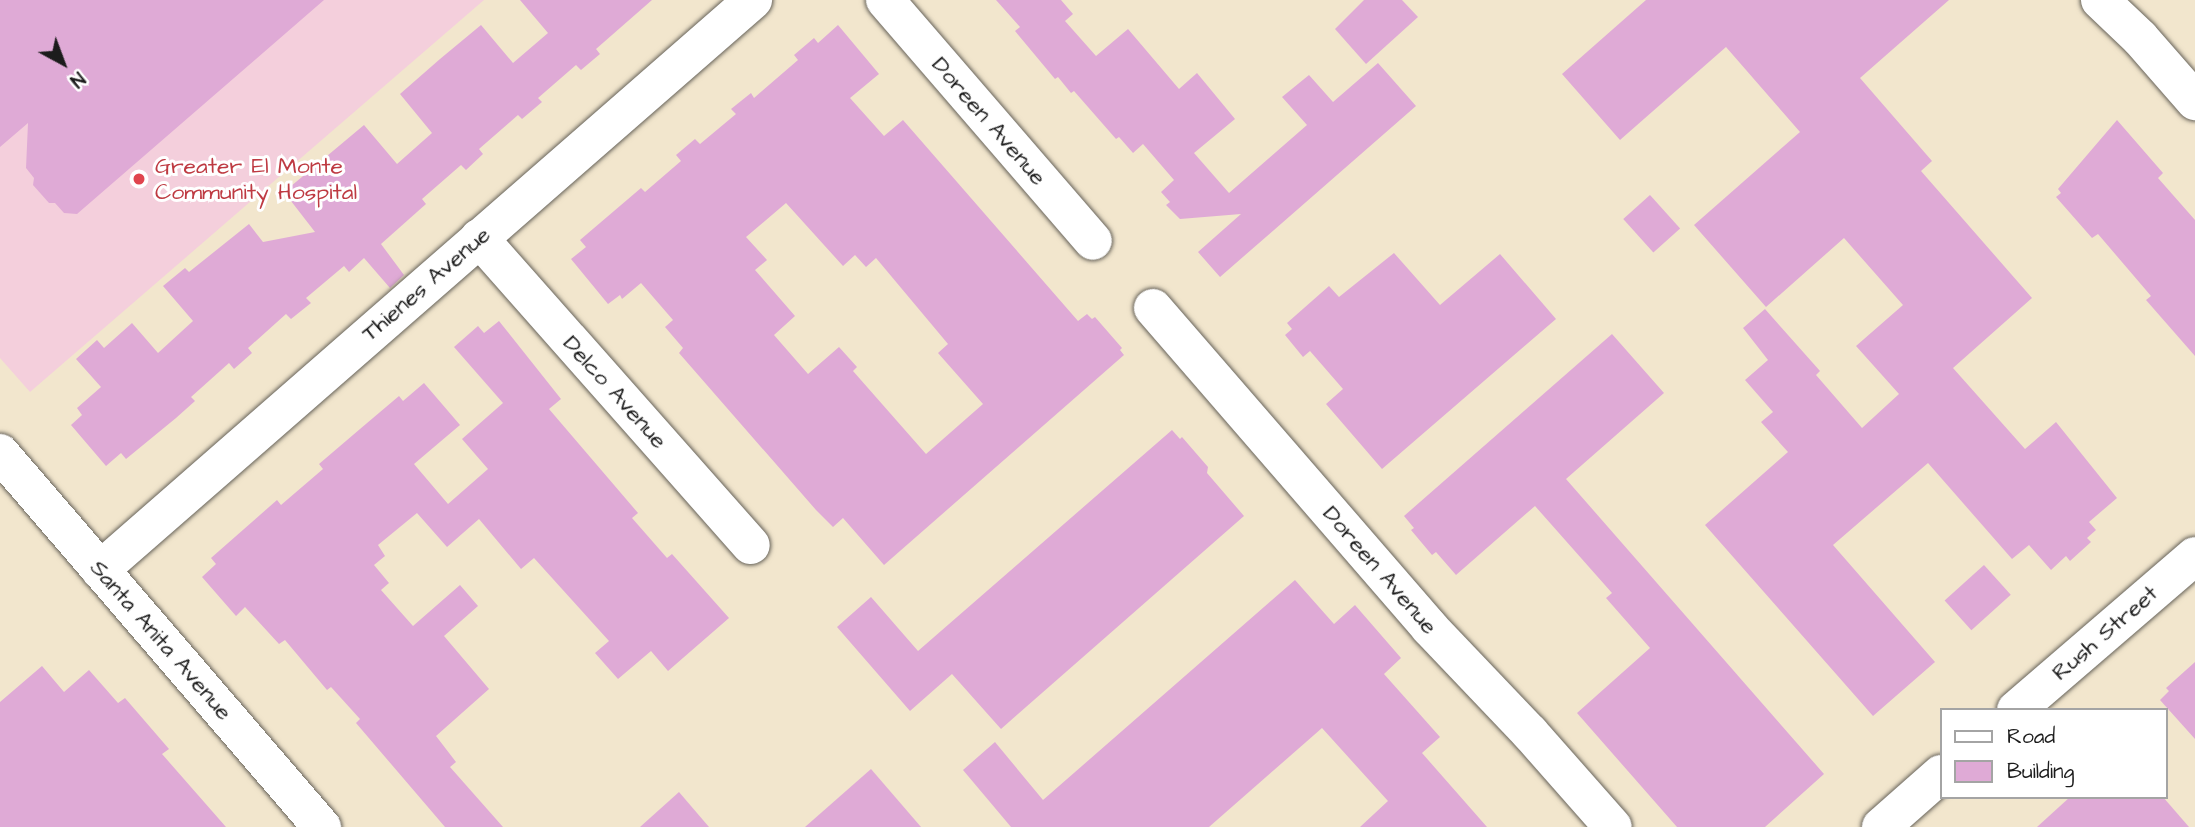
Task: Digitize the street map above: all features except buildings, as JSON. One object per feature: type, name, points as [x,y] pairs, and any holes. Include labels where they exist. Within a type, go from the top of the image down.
[{"type":"street","name":"Thienes Avenue","points":[[100,570],[753,0]]},
{"type":"street","name":"Doreen Avenue","points":[[885,0],[1093,241]]},
{"type":"street","points":[[2100,0],[2140,38],[2195,101]]},
{"type":"street","name":"Delco Avenue","points":[[479,238],[751,545]]},
{"type":"street","name":"Doreen Avenue","points":[[1153,308],[1429,627],[1531,733],[1613,827]]},
{"type":"street","name":"Santa Anita Avenue","points":[[0,453],[322,827]]},
{"type":"street","name":"Rush Street","points":[[2017,708],[2195,556]]},
{"type":"street","points":[[1881,827],[1940,775]]},
{"type":"shaded area","name":"Greater El Monte Community Hospital","points":[[0,0],[484,0],[30,392],[0,358]]},
{"type":"place","name":"Greater El Monte Community Hospital","points":[[139,179]]}]
